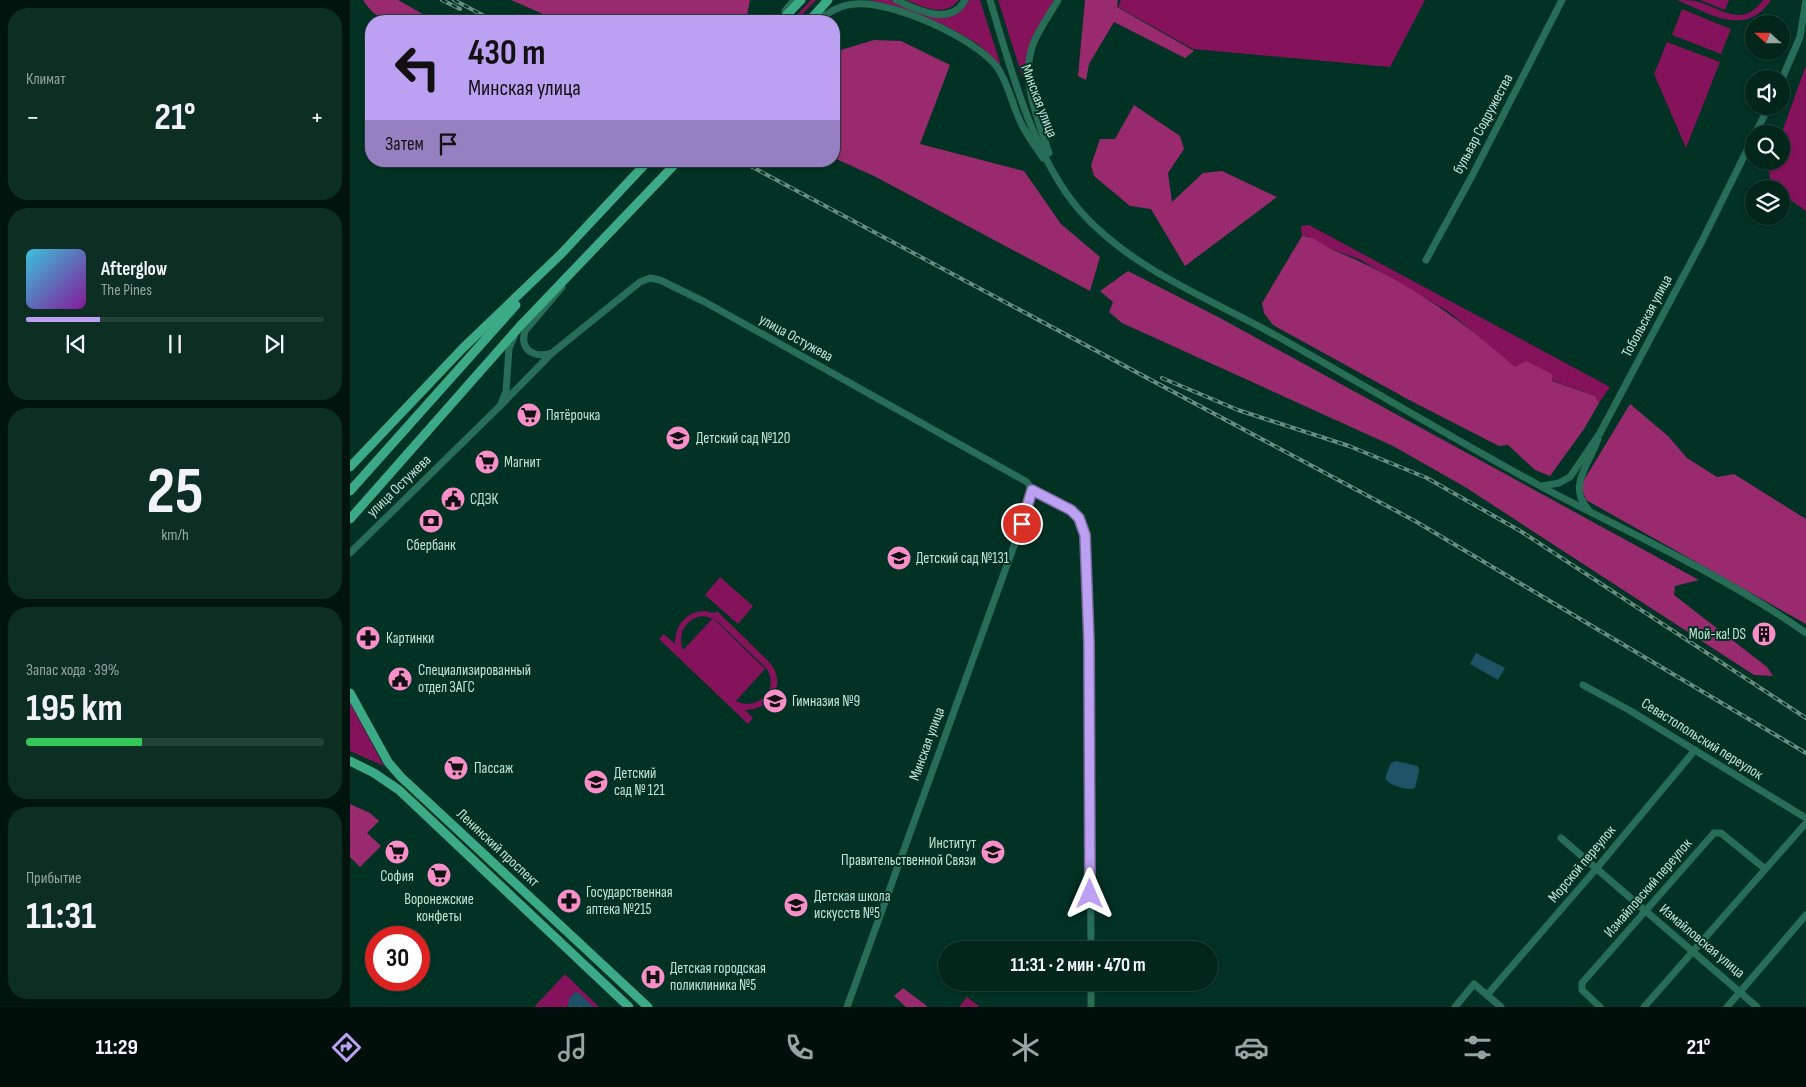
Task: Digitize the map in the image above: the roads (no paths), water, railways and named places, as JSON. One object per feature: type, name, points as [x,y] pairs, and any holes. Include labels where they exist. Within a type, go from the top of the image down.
[{"type":"main road","points":[[785,15],[801,0]]},
{"type":"main road","points":[[814,15],[828,0]]},
{"type":"main road","points":[[350,491],[561,254],[642,167]]},
{"type":"main road","name":"улица Остужева","points":[[521,325],[672,167]]},
{"type":"main road","points":[[350,466],[463,348],[561,254]]},
{"type":"main road","points":[[350,519],[521,325]]},
{"type":"main road","name":"Ленинский проспект","points":[[350,693],[388,762],[401,777],[648,1007]]},
{"type":"main road","name":"Ленинский проспект","points":[[350,762],[380,776],[399,790],[629,1007]]},
{"type":"street","points":[[783,15],[794,0]]},
{"type":"street","points":[[896,0],[940,15],[951,13],[958,9],[965,0]]},
{"type":"street","name":"Минская улица","points":[[990,0],[1021,99],[1056,177],[1076,205],[1097,227],[1141,263],[1240,315],[1542,486],[1665,550],[1746,595],[1806,633]]},
{"type":"street","points":[[1056,177],[1034,104],[1028,76],[1034,44],[1058,0]]},
{"type":"street","name":"бульвар Содружества","points":[[1426,260],[1472,176],[1562,0]]},
{"type":"street","points":[[1785,70],[1800,37],[1806,0]]},
{"type":"street","points":[[826,15],[831,11],[853,4],[874,5],[932,24],[970,43],[997,68],[1006,84],[1021,123],[1056,177]]},
{"type":"street","name":"Тобольская улица","points":[[1542,486],[1559,483],[1570,477],[1600,433],[1702,241],[1745,153]]},
{"type":"street","points":[[552,353],[543,356],[531,353],[525,347],[523,337],[525,331],[577,268]]},
{"type":"street","name":"улица Остужева","points":[[350,553],[552,353],[640,282],[650,278],[660,280],[1027,482],[1032,490],[1071,510],[1079,518],[1085,535],[1089,642],[1091,941]]},
{"type":"street","name":"улица Остужева","points":[[500,406],[509,378],[510,343],[521,325]]},
{"type":"street","points":[[1592,512],[1581,500],[1579,482],[1600,433]]},
{"type":"street","name":"Минская улица","points":[[847,1007],[1028,506],[1032,490]]},
{"type":"street","name":"Севастопольский переулок","points":[[1583,685],[1629,710],[1806,818]]},
{"type":"street","name":"Морской переулок","points":[[1487,995],[1596,869],[1695,750]]},
{"type":"street","points":[[1644,1007],[1764,868],[1806,823]]},
{"type":"street","name":"Измайловский переулок","points":[[1600,1007],[1582,990],[1582,983],[1714,833],[1721,833],[1764,868]]},
{"type":"street","name":"Измайловская улица","points":[[1561,838],[1757,1007]]},
{"type":"street","points":[[1727,1007],[1806,915]]},
{"type":"street","points":[[1455,1007],[1474,984],[1501,1007]]},
{"type":"street","points":[[1091,991],[1091,1007]]},
{"type":"water","points":[[1476,653],[1505,668],[1498,680],[1470,664]]},
{"type":"water","points":[[1396,761],[1418,766],[1419,771],[1415,788],[1398,787],[1387,781],[1385,778],[1391,763]]},
{"type":"water","points":[[575,992],[579,993],[593,1007],[568,1007],[569,999]]},
{"type":"railway","points":[[442,0],[460,9]]},
{"type":"railway","points":[[454,0],[483,15]]},
{"type":"railway","points":[[752,167],[1415,521],[1806,753]]},
{"type":"railway","points":[[1162,378],[1238,410],[1349,446],[1427,478],[1522,532],[1806,718]]},
{"type":"place","name":"Пятёрочка","points":[[529,415]]},
{"type":"place","name":"Детский сад №120","points":[[678,438]]},
{"type":"place","name":"Магнит","points":[[487,462]]},
{"type":"place","name":"СДЭК","points":[[453,499]]},
{"type":"place","name":"Сбербанк","points":[[431,521]]},
{"type":"place","name":"Детский сад №131","points":[[899,558]]},
{"type":"place","name":"Мой-ка! DS","points":[[1764,634]]},
{"type":"place","name":"Картинки","points":[[368,638]]},
{"type":"place","name":"Специализированный отдел ЗАГС","points":[[400,679]]},
{"type":"place","name":"Гимназия №9","points":[[775,701]]},
{"type":"place","name":"Пассаж","points":[[456,768]]},
{"type":"place","name":"Детский сад № 121","points":[[596,782]]},
{"type":"place","name":"София","points":[[397,852]]},
{"type":"place","name":"Институт Правительственной Связи","points":[[993,852]]},
{"type":"place","name":"Воронежские конфеты","points":[[439,875]]},
{"type":"place","name":"Государственная аптека №215","points":[[569,901]]},
{"type":"place","name":"Детская школа искусств №5","points":[[796,905]]},
{"type":"place","name":"Детская городская поликлиника №5","points":[[653,977]]}]
